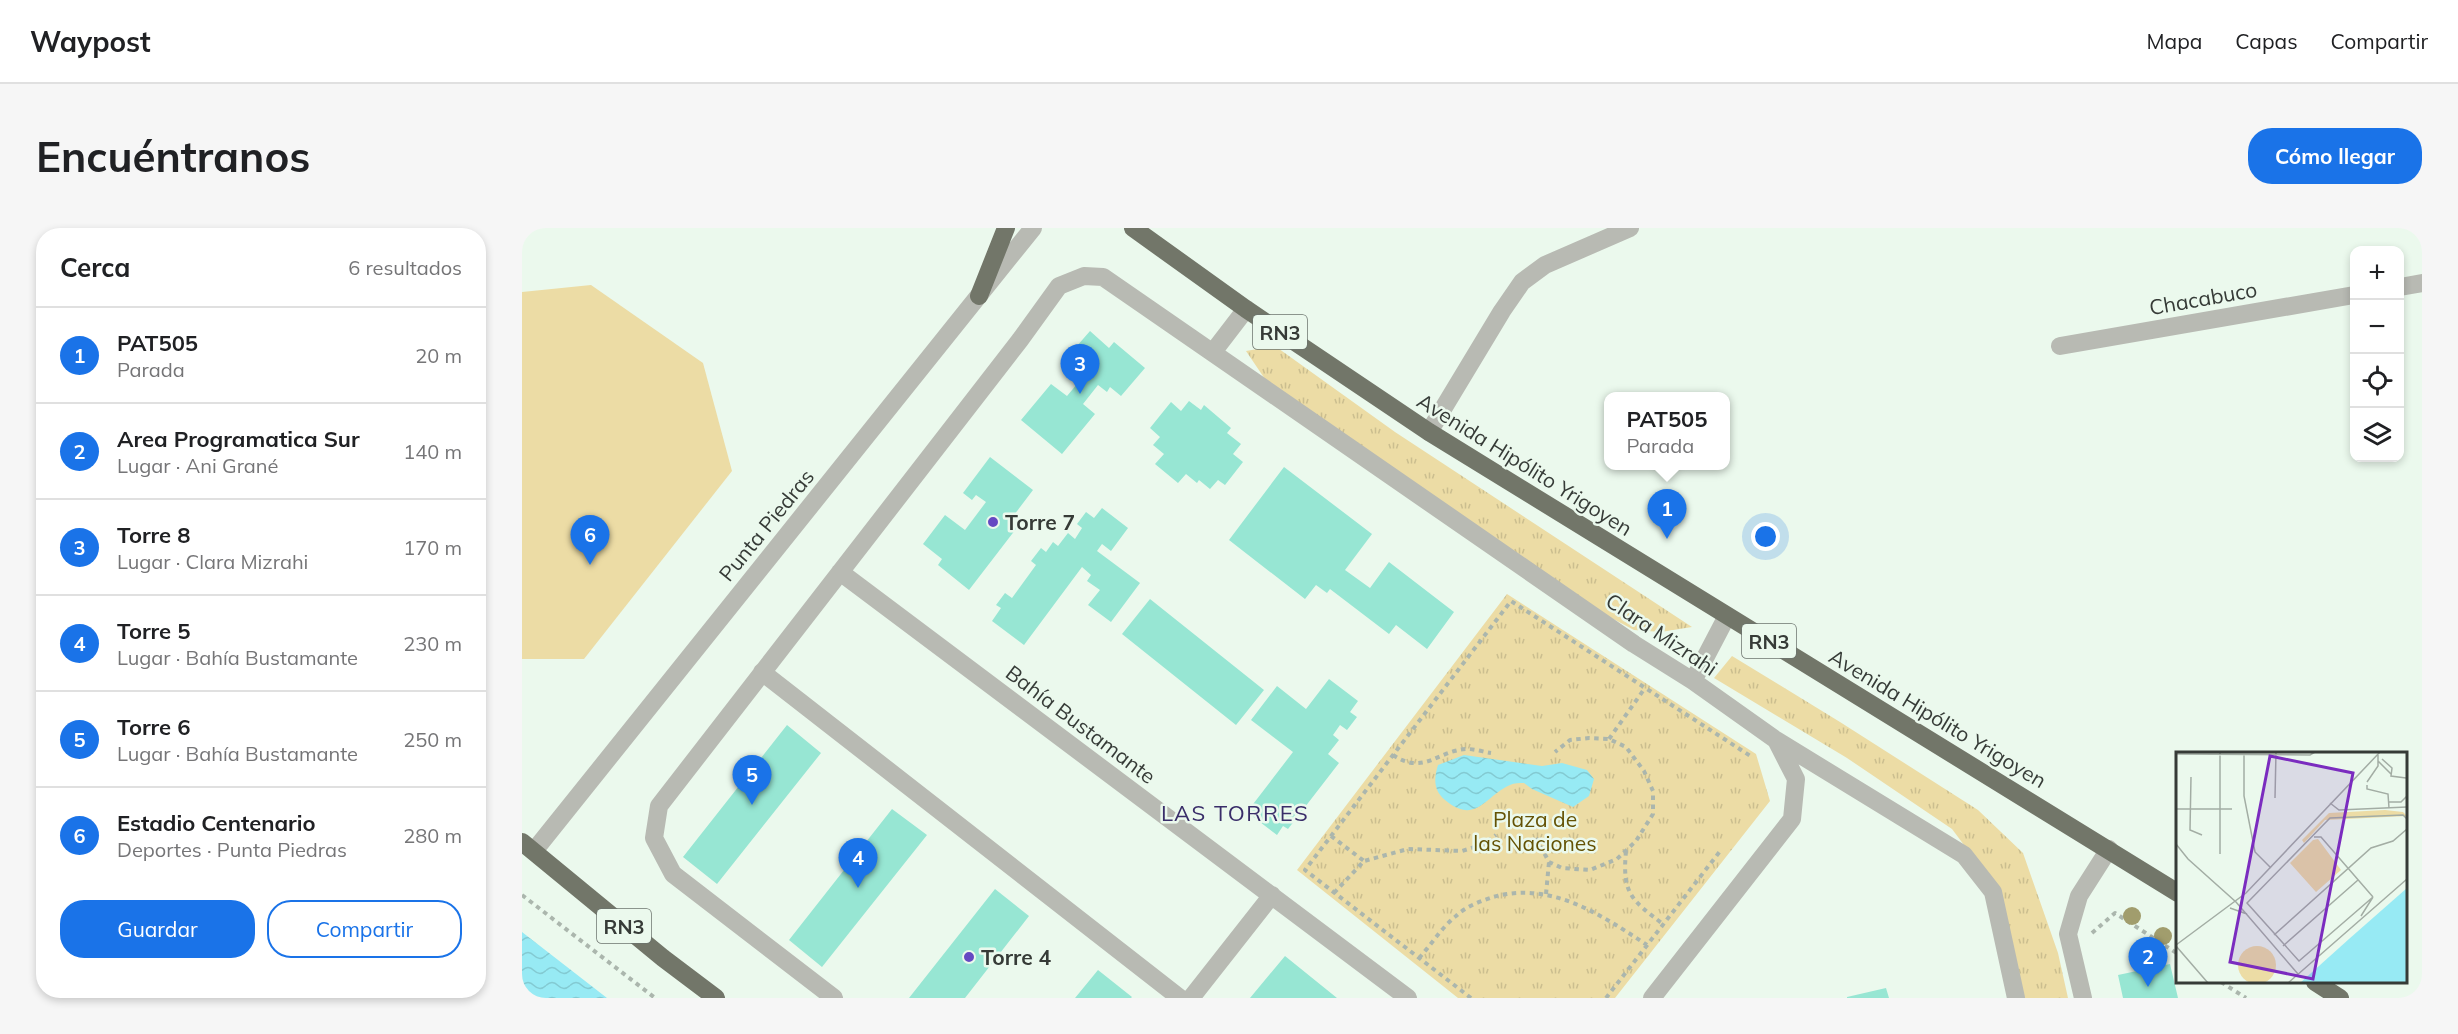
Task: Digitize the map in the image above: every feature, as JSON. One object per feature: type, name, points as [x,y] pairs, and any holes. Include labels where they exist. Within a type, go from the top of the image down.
[{"type":"highway","points":[[979,296],[1006,228]]},
{"type":"highway","name":"Avenida Hipólito Yrigoyen","points":[[1133,228],[1246,309],[1429,432],[2176,891]]},
{"type":"highway","name":"RN3","points":[[528,846],[663,958],[716,998]]},
{"type":"highway","points":[[2318,983],[2340,998]]},
{"type":"street","name":"Punta Piedras","points":[[528,846],[1033,228]]},
{"type":"street","points":[[1429,432],[1522,282],[1545,265],[1630,228]]},
{"type":"street","name":"Clara Mizrahi","points":[[834,998],[673,874],[654,838],[659,806],[1020,340],[1059,286],[1084,276],[1103,277],[1776,740],[1964,855],[1993,892],[2016,998]]},
{"type":"street","points":[[2404,286],[2422,283]]},
{"type":"street","name":"Chacabuco","points":[[2060,346],[2350,296]]},
{"type":"street","points":[[1212,352],[1246,309]]},
{"type":"street","name":"Bahía Bustamante","points":[[840,572],[1408,998]]},
{"type":"street","points":[[1693,681],[1727,616]]},
{"type":"street","points":[[762,672],[1180,998]]},
{"type":"street","points":[[1652,998],[1792,819],[1796,779],[1776,740]]},
{"type":"street","points":[[2083,998],[2068,934],[2079,896],[2109,849]]},
{"type":"street","points":[[1191,998],[1272,895]]},
{"type":"path","points":[[1471,998],[1305,870],[1511,601],[1752,757]]},
{"type":"path","points":[[1609,739],[1646,688]]},
{"type":"path","points":[[1549,862],[1563,868],[1590,870],[1617,859],[1636,840],[1653,814],[1653,791],[1644,771],[1626,747],[1609,739],[1589,738],[1570,740],[1556,752]]},
{"type":"path","points":[[1393,755],[1405,763],[1427,762],[1467,749],[1491,753]]},
{"type":"path","points":[[1334,892],[1364,861],[1408,849],[1461,850],[1484,844],[1496,835]]},
{"type":"path","points":[[1331,836],[1364,861]]},
{"type":"path","points":[[1536,838],[1549,862],[1546,894]]},
{"type":"path","points":[[1626,850],[1624,869],[1628,891],[1641,907],[1663,924]]},
{"type":"path","points":[[1606,998],[1721,850]]},
{"type":"path","points":[[1419,958],[1456,916],[1483,900],[1513,892],[1546,894],[1576,904],[1606,918],[1647,945]]},
{"type":"path","points":[[522,895],[655,998]]},
{"type":"path","points":[[2090,935],[2115,913],[2176,953]]},
{"type":"path","points":[[2224,983],[2246,998]]},
{"type":"green space","points":[[591,285],[703,363],[732,471],[584,659],[522,659],[522,292]]},
{"type":"green space","points":[[1275,346],[1395,432],[1692,627],[1661,632],[1634,630],[1602,613],[1271,388],[1246,351]]},
{"type":"green space","name":"Plaza de las Naciones","points":[[1507,594],[1756,754],[1770,801],[1615,998],[1458,998],[1297,870]]},
{"type":"green space","points":[[1732,656],[1978,810],[2023,853],[2058,953],[2068,998],[2020,998],[1991,881],[1952,829],[1847,758],[1714,678]]},
{"type":"water","points":[[1464,755],[1542,766],[1562,763],[1587,770],[1594,779],[1589,796],[1573,807],[1521,783],[1512,784],[1480,806],[1465,810],[1456,807],[1441,796],[1436,788],[1435,779],[1438,765]]},
{"type":"water","points":[[522,932],[607,998],[522,998]]},
{"type":"building","points":[[1090,331],[1109,348],[1114,342],[1145,368],[1121,396],[1110,387],[1107,392],[1098,385],[1083,404],[1095,414],[1062,454],[1021,420],[1051,384],[1067,396],[1088,371],[1075,361],[1070,368],[1063,362]]},
{"type":"building","points":[[1189,401],[1201,410],[1204,405],[1231,428],[1227,433],[1241,444],[1233,454],[1243,462],[1225,485],[1218,480],[1210,489],[1199,480],[1197,483],[1186,474],[1178,483],[1155,464],[1164,454],[1153,445],[1160,437],[1150,428],[1171,402],[1181,411]]},
{"type":"building","name":"Torre 7","points":[[990,457],[1033,490],[1011,519],[1019,525],[969,590],[938,565],[942,559],[923,544],[945,515],[965,530],[986,502],[976,495],[972,500],[963,493]]},
{"type":"building","points":[[1284,467],[1372,534],[1345,570],[1370,588],[1389,562],[1454,612],[1427,649],[1396,625],[1389,634],[1330,589],[1327,593],[1316,585],[1305,599],[1229,540]]},
{"type":"building","points":[[1102,508],[1128,528],[1111,551],[1102,544],[1097,551],[1140,583],[1111,622],[1088,605],[1100,590],[1087,581],[1091,575],[1082,567],[1024,645],[992,621],[1001,608],[996,605],[1005,593],[1012,598],[1036,565],[1031,561],[1041,548],[1046,552],[1053,542],[1058,546],[1068,533],[1075,539],[1082,528],[1077,524],[1086,512],[1094,518]]},
{"type":"building","points":[[1150,599],[1264,690],[1236,725],[1122,634]]},
{"type":"building","points":[[1329,679],[1358,701],[1350,712],[1357,717],[1347,730],[1340,725],[1333,735],[1339,740],[1328,754],[1339,763],[1288,829],[1283,826],[1277,835],[1247,812],[1293,752],[1251,720],[1277,686],[1306,709]]},
{"type":"building","points":[[787,725],[821,753],[717,884],[683,857]]},
{"type":"building","points":[[892,809],[927,835],[822,967],[789,940]]},
{"type":"building","name":"Torre 4","points":[[995,889],[1029,916],[965,998],[909,998]]},
{"type":"building","points":[[1285,956],[1337,998],[1250,998]]},
{"type":"building","points":[[2170,964],[2178,998],[2123,998],[2118,975]]},
{"type":"building","points":[[1098,970],[1132,997],[1075,998]]},
{"type":"building","points":[[1886,988],[1889,998],[1847,998],[1847,997]]},
{"type":"place","name":"Torre 8","points":[[1080,394]]},
{"type":"place","name":"Torre 7","points":[[993,522]]},
{"type":"place","name":"PAT505","points":[[1667,539]]},
{"type":"place","name":"Estadio Centenario","points":[[590,565]]},
{"type":"place","name":"Torre 6","points":[[752,805]]},
{"type":"place","name":"Torre 5","points":[[858,888]]},
{"type":"place","name":"Torre 4","points":[[969,957]]},
{"type":"place","name":"Area Programatica Sur","points":[[2148,987]]},
{"type":"district","name":"LAS TORRES","points":[[1235,813]]}]
